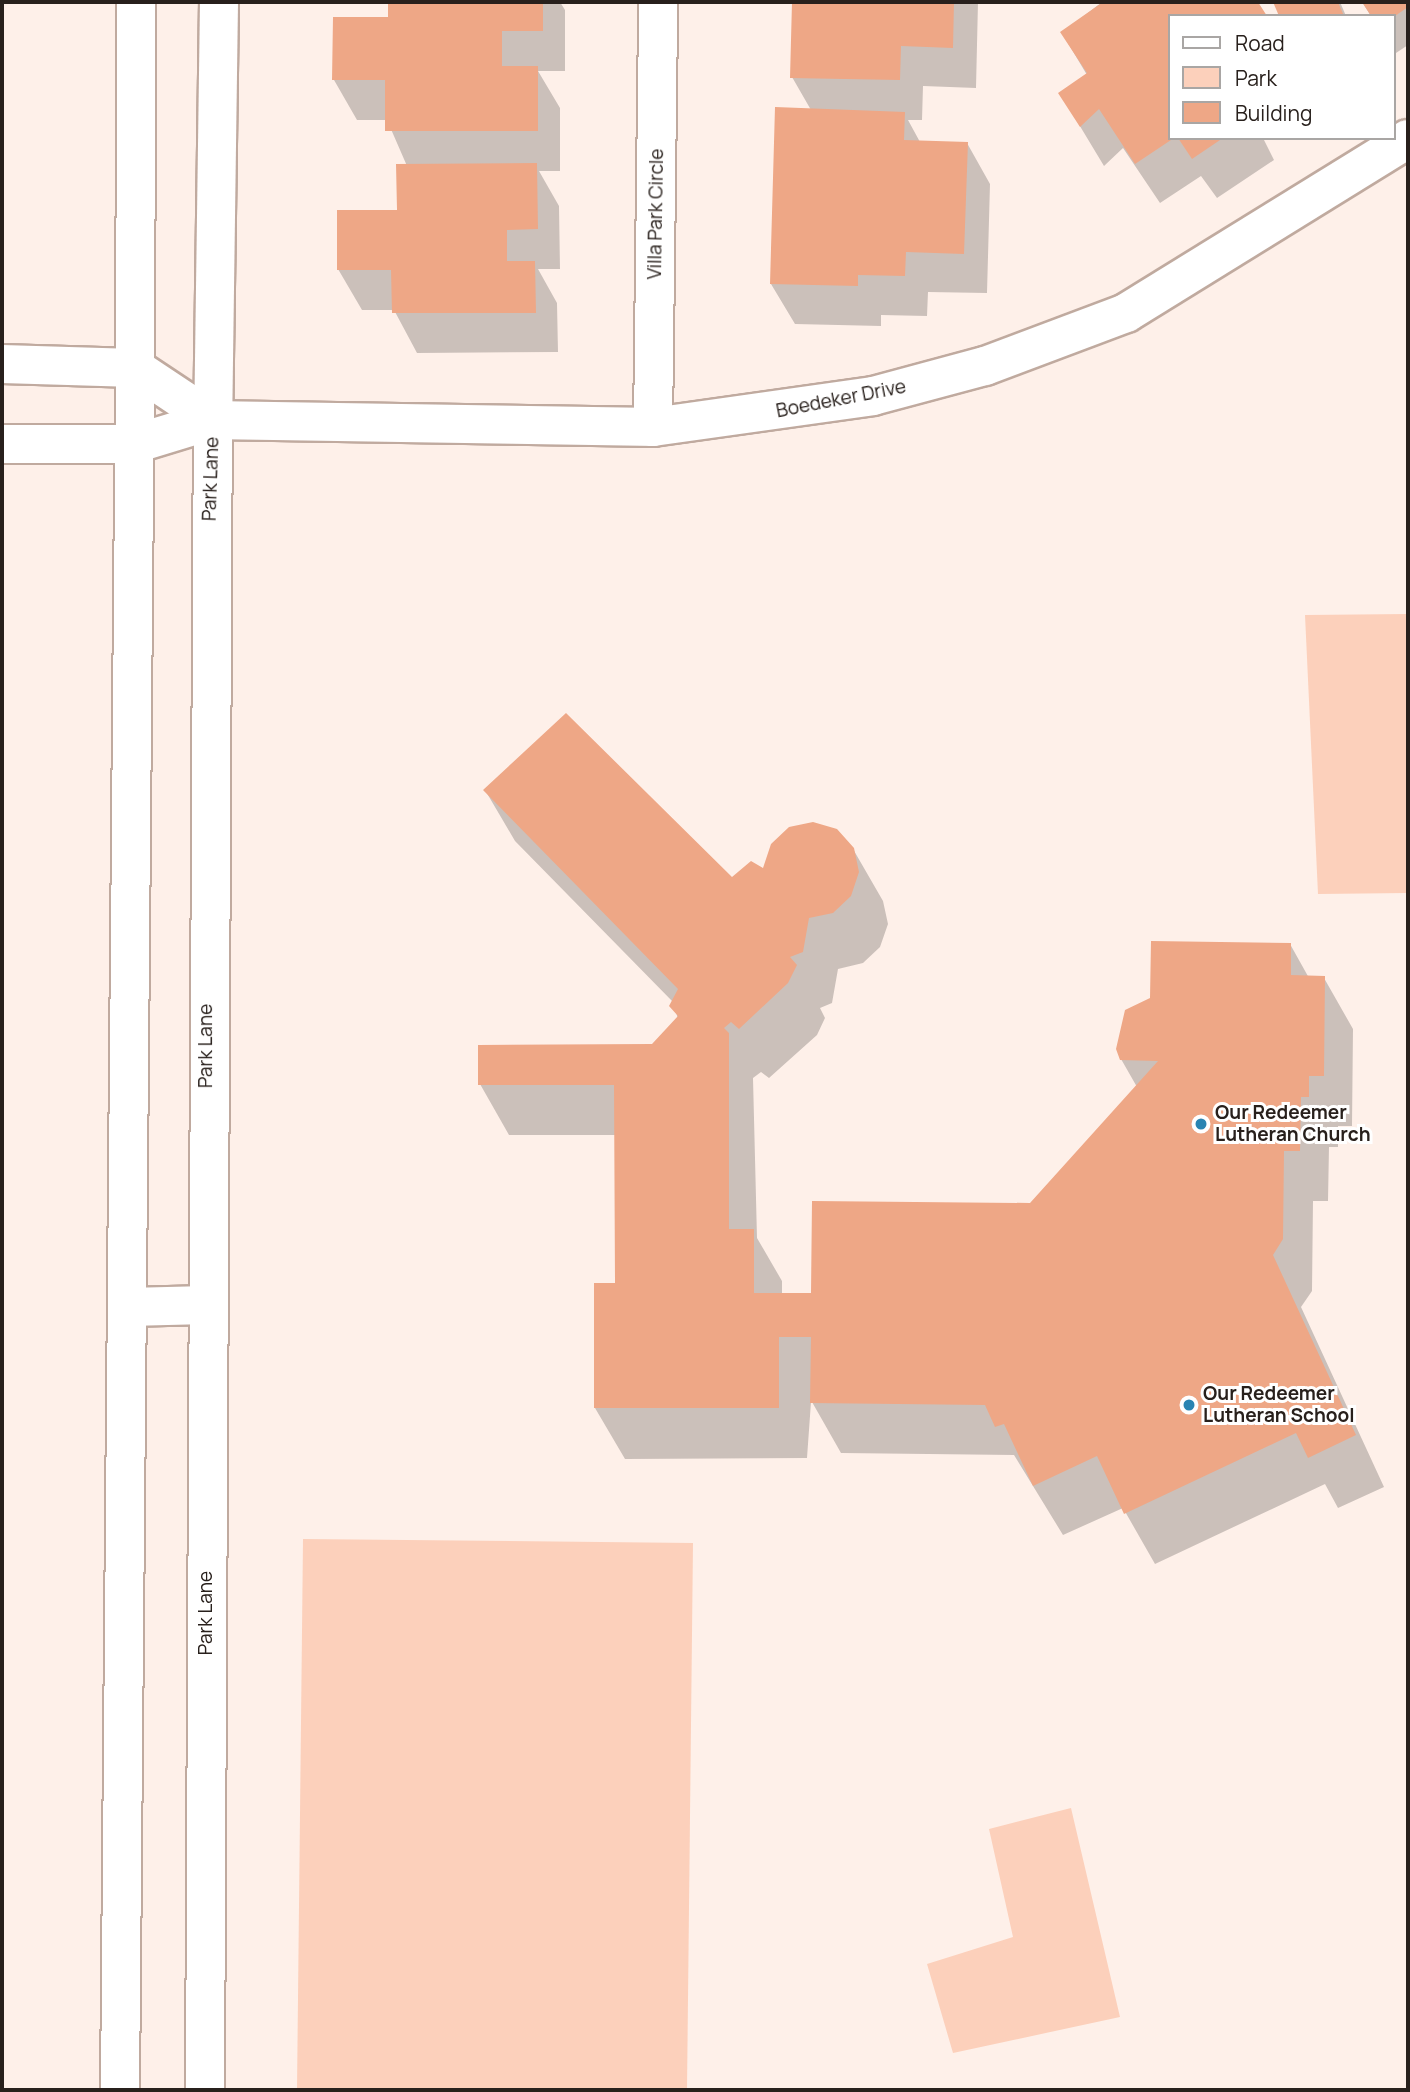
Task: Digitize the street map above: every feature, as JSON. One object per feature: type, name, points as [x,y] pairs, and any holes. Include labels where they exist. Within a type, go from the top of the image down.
[{"type":"main road","points":[[120,2090],[136,2]]},
{"type":"main road","name":"Park Lane","points":[[205,2090],[212,420],[219,2]]},
{"type":"main road","name":"Villa Park Circle","points":[[653,427],[658,2]]},
{"type":"main road","name":"Boedeker Drive","points":[[2,444],[134,444],[212,420],[653,427],[873,396],[1043,346],[1171,288],[1408,139]]},
{"type":"main road","points":[[2,364],[135,368],[212,420]]},
{"type":"main road","points":[[128,1307],[207,1305]]},
{"type":"green space","points":[[1408,614],[1408,893],[1318,894],[1305,615]]},
{"type":"green space","points":[[303,1539],[693,1543],[687,2090],[297,2090]]},
{"type":"green space","points":[[1071,1808],[1120,2017],[953,2053],[927,1964],[1013,1937],[989,1829]]},
{"type":"building","points":[[388,2],[543,2],[543,31],[502,31],[502,66],[538,66],[538,131],[385,131],[385,80],[332,80],[333,17],[388,17]]},
{"type":"building","points":[[792,2],[954,2],[953,48],[901,46],[900,80],[790,78]]},
{"type":"building","points":[[1103,2],[1258,2],[1266,14],[1168,14],[1168,140],[1171,140],[1135,164],[1099,109],[1080,127],[1058,93],[1087,73],[1060,32]]},
{"type":"building","points":[[1273,2],[1338,2],[1343,14],[1278,14]]},
{"type":"building","points":[[1362,2],[1408,2],[1408,7],[1396,15],[1370,14]]},
{"type":"building","points":[[775,107],[905,112],[904,140],[968,142],[964,254],[906,252],[905,276],[858,275],[858,286],[770,284]]},
{"type":"building","points":[[1179,140],[1220,140],[1192,159]]},
{"type":"building","points":[[537,163],[538,229],[507,230],[507,261],[535,261],[536,313],[392,313],[391,270],[337,270],[337,210],[397,210],[396,164]]},
{"type":"building","name":"Our Redeemer Lutheran Church","points":[[566,713],[732,877],[751,861],[763,868],[771,844],[789,827],[813,822],[837,829],[854,848],[859,872],[851,896],[833,913],[809,918],[803,952],[790,957],[797,965],[788,983],[739,1029],[731,1022],[724,1028],[729,1033],[729,1229],[754,1229],[754,1293],[811,1293],[812,1201],[1030,1203],[1158,1061],[1120,1060],[1116,1049],[1125,1010],[1150,998],[1151,941],[1291,943],[1291,975],[1325,976],[1324,1076],[1309,1076],[1309,1097],[1301,1097],[1300,1151],[1284,1151],[1283,1239],[1273,1255],[1356,1435],[1308,1458],[1296,1433],[1124,1514],[1097,1456],[1033,1486],[1004,1424],[995,1427],[985,1405],[810,1403],[811,1337],[779,1337],[779,1408],[594,1408],[594,1283],[615,1283],[614,1085],[478,1085],[478,1045],[652,1044],[678,1016],[669,1006],[678,989],[483,790]]},
{"type":"place","name":"Our Redeemer Lutheran Church","points":[[1201,1124]]},
{"type":"place","name":"Our Redeemer Lutheran School","points":[[1189,1405]]}]
